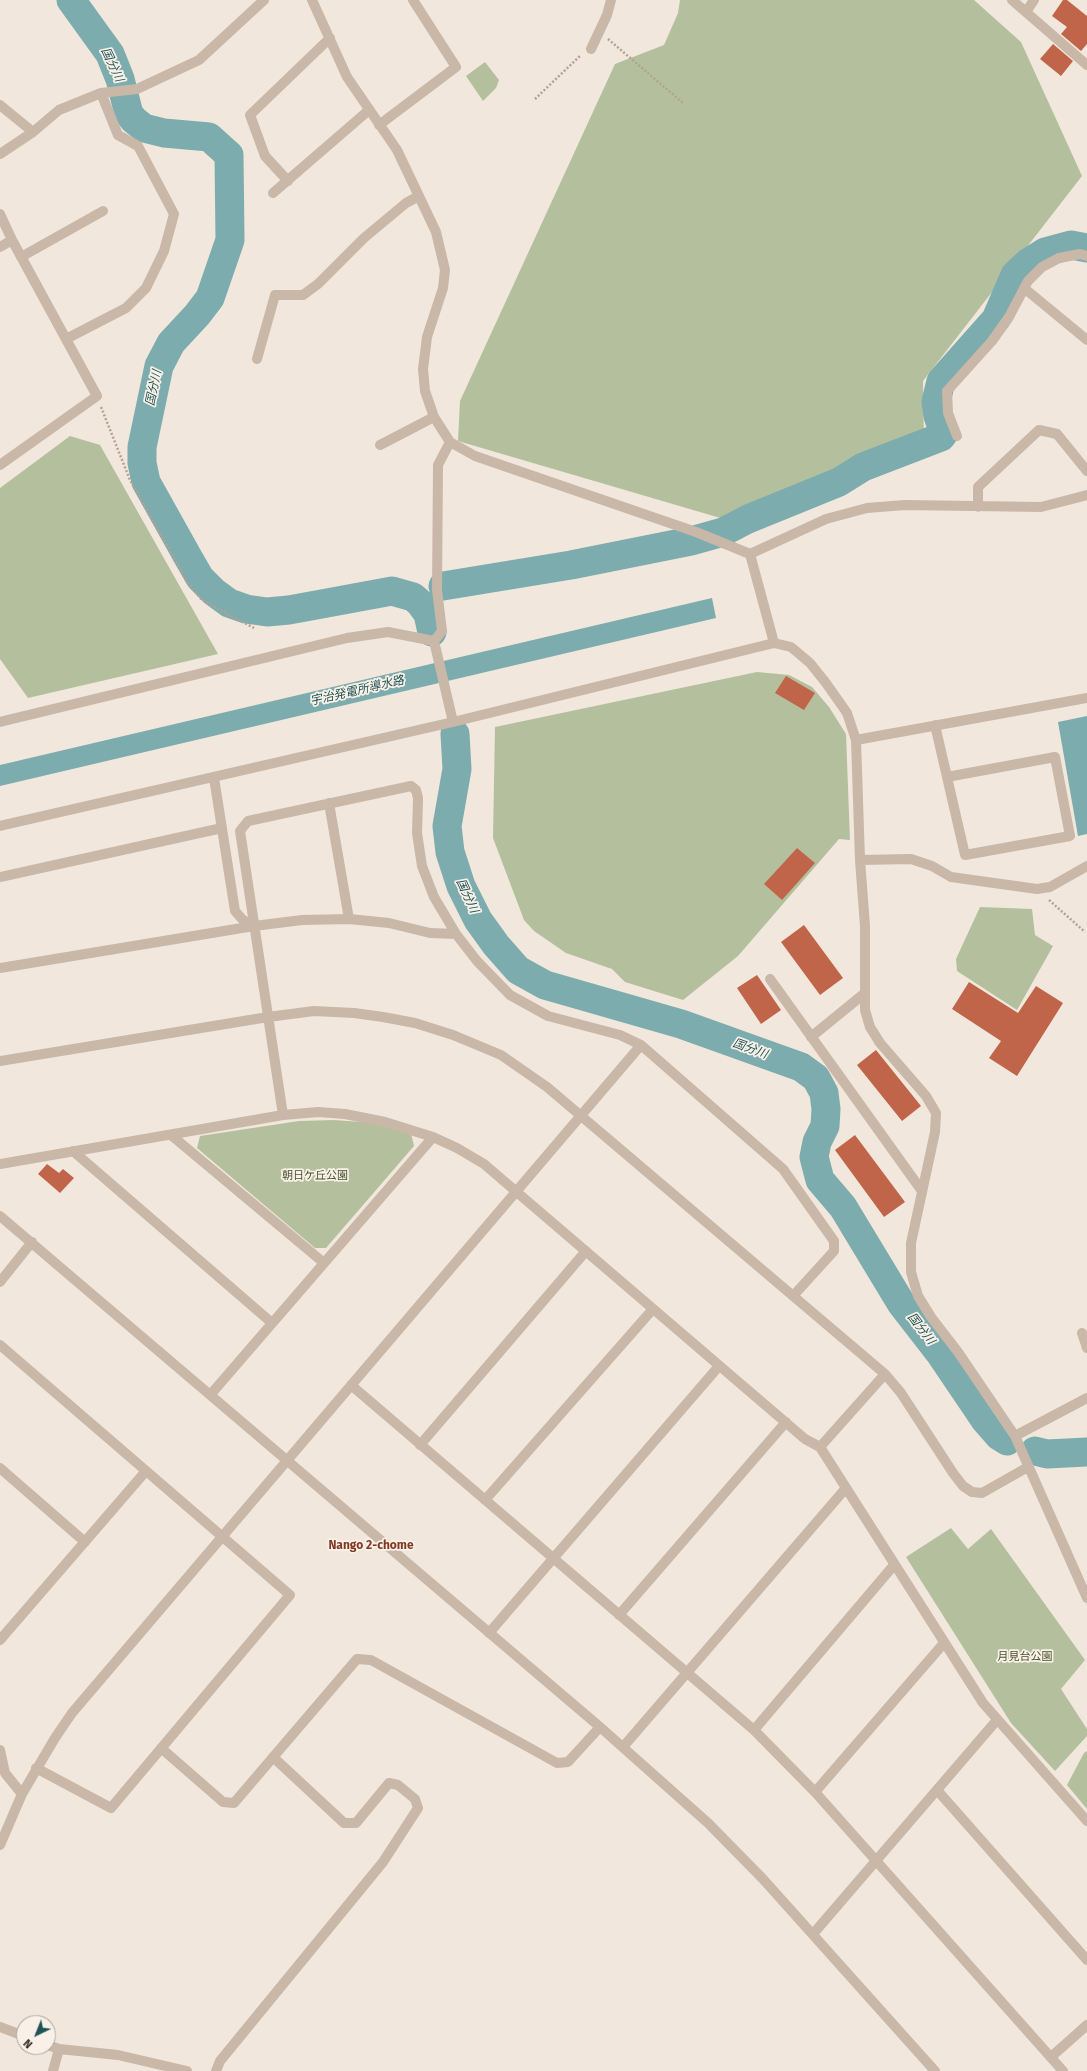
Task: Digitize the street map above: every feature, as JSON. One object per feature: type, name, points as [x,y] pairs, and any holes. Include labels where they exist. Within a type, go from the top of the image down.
[{"type":"street","points":[[0,154],[33,132],[59,110],[101,93],[137,89],[200,60],[264,0]]},
{"type":"street","points":[[312,0],[347,77],[397,150],[436,232],[444,270],[443,288],[427,337],[423,369],[425,391],[434,417],[450,442],[475,456],[696,532],[750,554],[826,519],[867,508],[905,505],[1041,507],[1087,495]]},
{"type":"street","points":[[379,125],[456,67],[414,0]]},
{"type":"street","points":[[592,49],[607,16],[611,0]]},
{"type":"street","points":[[1012,0],[1087,65]]},
{"type":"street","points":[[1026,12],[1034,0]]},
{"type":"street","points":[[288,181],[265,156],[250,114],[330,38]]},
{"type":"street","points":[[66,339],[126,308],[146,288],[164,251],[174,214],[138,146],[118,135],[101,93]]},
{"type":"street","points":[[0,105],[33,132]]},
{"type":"street","points":[[273,193],[369,110]]},
{"type":"street","points":[[257,360],[275,295],[303,295],[318,284],[364,238],[406,203],[419,196]]},
{"type":"street","points":[[21,257],[103,211]]},
{"type":"street","points":[[0,214],[12,240],[96,396],[2,460]]},
{"type":"street","points":[[0,247],[12,240]]},
{"type":"street","points":[[957,436],[948,413],[947,391],[992,341],[1009,317],[1028,281],[1042,267],[1059,258],[1080,254],[1087,256]]},
{"type":"street","points":[[1024,288],[1087,340]]},
{"type":"street","points":[[380,445],[434,417]]},
{"type":"street","points":[[978,507],[978,487],[1039,430],[1057,434],[1087,471]]},
{"type":"street","points":[[434,641],[442,631],[437,590],[438,465],[450,442]]},
{"type":"street","points":[[750,554],[774,643]]},
{"type":"street","points":[[0,722],[347,638],[388,632],[434,641]]},
{"type":"street","points":[[434,641],[453,722]]},
{"type":"street","points":[[0,826],[453,722],[774,643],[791,647],[810,663],[826,683],[846,713],[856,740],[860,860],[865,926],[865,1010],[870,1027],[880,1043],[926,1096],[936,1113],[935,1132],[911,1243],[911,1272],[918,1296],[1015,1436],[1087,1598]]},
{"type":"street","points":[[856,740],[1087,698]]},
{"type":"street","points":[[935,725],[947,777],[965,855],[1070,836],[1055,757],[947,777]]},
{"type":"street","points":[[214,778],[235,911],[243,920],[254,926]]},
{"type":"street","points":[[283,1114],[240,831],[248,820],[411,786],[416,790],[418,798],[417,833],[422,866],[434,897],[456,934],[477,961],[510,994],[548,1016],[620,1034],[641,1045],[783,1168],[834,1241],[834,1251],[793,1296]]},
{"type":"street","points":[[329,803],[349,919]]},
{"type":"street","points":[[0,877],[222,828]]},
{"type":"street","points":[[860,860],[911,859],[932,866],[951,877],[1037,889],[1050,887],[1087,866]]},
{"type":"street","points":[[0,968],[254,926],[302,920],[349,919],[389,923],[430,933],[456,934]]},
{"type":"street","points":[[770,979],[922,1191]]},
{"type":"street","points":[[811,1037],[865,993]]},
{"type":"street","points":[[0,1061],[268,1017],[314,1011],[354,1013],[415,1023],[453,1035],[501,1056],[547,1087],[884,1374],[901,1393],[953,1473],[968,1489],[972,1492],[982,1492],[1028,1467]]},
{"type":"street","points":[[0,1845],[22,1794],[36,1768],[77,1707],[641,1045]]},
{"type":"street","points":[[0,1164],[283,1114],[318,1112],[345,1114],[385,1122],[432,1137],[457,1148],[484,1164],[805,1439],[820,1447],[983,1703],[1087,1821]]},
{"type":"street","points":[[171,1135],[324,1263]]},
{"type":"street","points":[[211,1394],[432,1137]]},
{"type":"street","points":[[73,1151],[272,1323]]},
{"type":"street","points":[[0,1216],[211,1394],[600,1727],[708,1823],[763,1878],[935,2071]]},
{"type":"street","points":[[0,1282],[32,1242]]},
{"type":"street","points":[[420,1445],[586,1251]]},
{"type":"street","points":[[486,1500],[653,1309]]},
{"type":"street","points":[[1082,1333],[1087,1348]]},
{"type":"street","points":[[0,1345],[290,1595],[111,1808],[36,1768]]},
{"type":"street","points":[[489,1633],[719,1366]]},
{"type":"street","points":[[820,1447],[884,1374]]},
{"type":"street","points":[[351,1385],[754,1730],[815,1792],[1063,2071]]},
{"type":"street","points":[[1015,1436],[1087,1398]]},
{"type":"street","points":[[619,1615],[786,1422]]},
{"type":"street","points":[[0,1468],[85,1542]]},
{"type":"street","points":[[0,1640],[146,1471]]},
{"type":"street","points":[[623,1747],[846,1488]]},
{"type":"street","points":[[754,1730],[894,1565]]},
{"type":"street","points":[[815,1792],[944,1643]]},
{"type":"street","points":[[161,1748],[223,1802],[234,1802],[357,1659],[371,1660],[557,1763],[568,1762],[600,1727]]},
{"type":"street","points":[[813,1934],[997,1720]]},
{"type":"street","points":[[0,1750],[5,1773],[22,1794]]},
{"type":"street","points":[[216,2071],[220,2061],[383,1862],[418,1808],[415,1800],[410,1795],[398,1785],[389,1783],[356,1823],[344,1823],[273,1757]]},
{"type":"street","points":[[937,1790],[1087,1960]]},
{"type":"street","points":[[1050,2057],[1087,2025]]},
{"type":"street","points":[[0,2027],[16,2033]]},
{"type":"street","points":[[56,2048],[118,2055],[187,2071]]},
{"type":"street","points":[[53,2071],[59,2049]]},
{"type":"path","points":[[599,31],[683,103]]},
{"type":"path","points":[[535,99],[585,51],[592,49]]},
{"type":"path","points":[[96,396],[130,480],[187,582],[202,600],[254,628]]},
{"type":"path","points":[[1037,889],[1085,932]]},
{"type":"green space","points":[[680,0],[974,0],[1021,42],[1082,176],[923,381],[924,446],[734,522],[458,441],[460,401],[615,64],[664,45],[678,13]]},
{"type":"green space","points":[[485,62],[499,80],[496,88],[483,101],[466,76]]},
{"type":"green space","points":[[70,436],[100,445],[218,654],[28,698],[0,659],[0,488]]},
{"type":"green space","points":[[757,672],[789,675],[812,687],[829,707],[846,734],[850,840],[839,839],[738,956],[683,1000],[625,982],[612,969],[566,953],[534,931],[524,920],[493,838],[495,727]]},
{"type":"green space","points":[[980,907],[1032,909],[1035,935],[1053,946],[1017,1010],[957,971],[956,959]]},
{"type":"green space","name":"朝日ケ丘公園","points":[[334,1120],[374,1123],[411,1133],[414,1146],[326,1248],[315,1248],[197,1148],[200,1136],[299,1121]]},
{"type":"green space","name":"月見台公園","points":[[951,1528],[968,1549],[991,1529],[1085,1660],[1061,1689],[1087,1729],[1087,1736],[1055,1771],[1011,1723],[906,1557]]},
{"type":"green space","points":[[1087,1751],[1087,1809],[1067,1785],[1084,1753]]},
{"type":"water","name":"宇治発電所導水路","points":[[712,598],[716,618],[0,786],[0,765]]},
{"type":"water","points":[[1087,716],[1087,834],[1078,836],[1058,722]]},
{"type":"building","points":[[1063,0],[1067,0],[1087,16],[1087,44],[1081,51],[1061,34],[1067,27],[1052,16]]},
{"type":"building","points":[[1053,44],[1073,61],[1061,76],[1040,59]]},
{"type":"building","points":[[786,676],[815,693],[804,710],[775,693]]},
{"type":"building","points":[[797,848],[815,863],[782,900],[764,884]]},
{"type":"building","points":[[804,925],[843,978],[820,995],[781,942]]},
{"type":"building","points":[[757,975],[781,1010],[761,1024],[737,988]]},
{"type":"building","points":[[969,982],[1018,1013],[1036,986],[1063,1003],[1017,1076],[989,1058],[1001,1041],[952,1009]]},
{"type":"building","points":[[876,1050],[921,1106],[902,1121],[857,1065]]},
{"type":"building","points":[[855,1135],[905,1202],[884,1217],[835,1150]]},
{"type":"building","points":[[47,1164],[59,1173],[63,1169],[74,1178],[60,1193],[38,1174]]},
{"type":"waterway","name":"国分川","points":[[71,0],[110,54],[120,79],[129,114],[134,120],[144,128],[164,133],[209,137],[229,155],[230,240],[210,298],[197,315],[171,343],[159,366],[142,447],[142,463],[146,482],[189,559],[200,578],[214,592],[229,603],[246,609],[267,612],[289,610],[392,591],[413,597],[420,603],[428,614],[432,632]]},
{"type":"waterway","points":[[443,586],[571,565],[691,541],[723,532],[748,519],[839,482],[863,467],[941,437],[944,433],[938,416],[936,402],[941,381],[996,319],[1015,275],[1029,262],[1045,252],[1071,245],[1087,248]]},
{"type":"waterway","name":"国分川","points":[[455,734],[457,769],[447,826],[450,852],[461,886],[478,920],[496,945],[518,970],[545,985],[681,1024],[801,1067],[816,1078],[824,1093],[826,1109],[825,1126],[817,1142],[814,1157],[820,1180],[843,1207],[901,1303],[939,1352],[985,1420],[999,1436],[1007,1441]]},
{"type":"waterway","name":"国分川","points":[[1035,1451],[1047,1454],[1087,1452]]},
{"type":"district","name":"Nango 2-chome","points":[[371,1546]]}]
